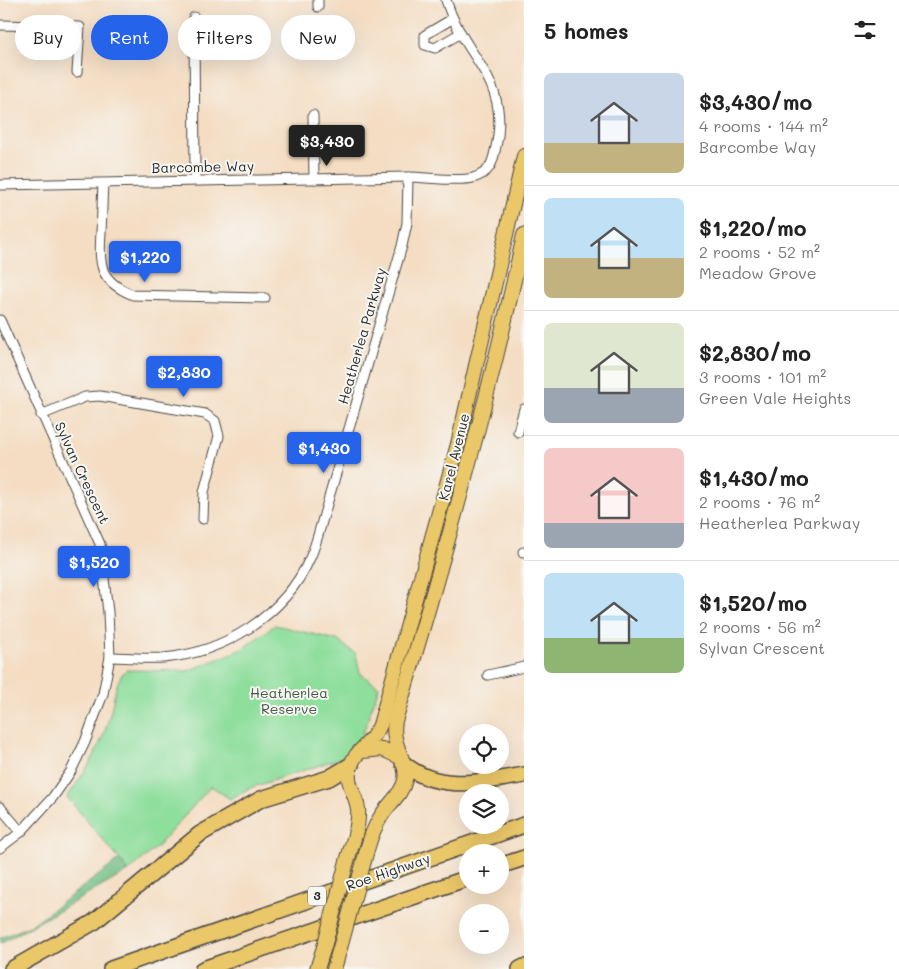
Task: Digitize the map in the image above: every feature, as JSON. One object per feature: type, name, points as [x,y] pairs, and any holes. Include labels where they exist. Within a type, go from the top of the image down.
[{"type":"highway","points":[[402,760],[413,772],[457,784],[524,775]]},
{"type":"highway","points":[[12,969],[94,922],[200,834],[261,799],[329,778],[350,765]]},
{"type":"highway","name":"Roe Highway","points":[[111,969],[524,825]]},
{"type":"highway","points":[[509,863],[524,858]]},
{"type":"highway","name":"3","points":[[203,969],[459,881]]},
{"type":"highway","points":[[520,969],[524,967]]},
{"type":"main road","name":"Karel Avenue","points":[[350,765],[354,757],[363,751],[376,735],[380,725],[444,498],[522,172]]},
{"type":"main road","name":"Karel Avenue","points":[[334,969],[374,829],[380,817],[401,791],[405,782],[402,760],[394,743],[395,721],[463,490],[524,235]]},
{"type":"main road","points":[[481,349],[484,352],[490,350],[501,308],[511,293]]},
{"type":"main road","points":[[363,751],[382,749],[402,760]]},
{"type":"main road","points":[[317,969],[357,818],[356,800],[348,778],[350,765]]},
{"type":"street","name":"Barcombe Way","points":[[0,185],[103,184],[195,180],[471,178],[485,173],[492,166],[500,125],[496,94],[488,76],[452,19],[446,0]]},
{"type":"street","points":[[452,19],[425,35],[425,45],[434,48],[461,33]]},
{"type":"street","points":[[0,25],[80,27],[77,72]]},
{"type":"street","points":[[194,60],[195,180]]},
{"type":"street","points":[[313,115],[314,179]]},
{"type":"street","name":"Heatherlea Parkway","points":[[110,657],[162,658],[191,654],[218,645],[252,626],[274,609],[294,586],[310,558],[321,525],[402,246],[407,223],[408,177]]},
{"type":"street","points":[[103,184],[99,254],[105,275],[117,288],[133,295],[265,298]]},
{"type":"street","name":"Sylvan Crescent","points":[[0,320],[100,544],[108,612],[110,657],[103,694],[85,742],[71,771],[53,798],[21,832],[0,848]]},
{"type":"street","points":[[41,415],[85,397],[100,396],[204,414],[215,421],[219,436],[204,492],[203,519]]},
{"type":"street","points":[[518,432],[524,408]]},
{"type":"street","points":[[488,675],[524,666]]},
{"type":"street","points":[[0,807],[21,832]]},
{"type":"green space","name":"Heatherlea Reserve","points":[[275,625],[337,640],[356,654],[360,673],[379,687],[361,739],[341,758],[250,788],[230,799],[211,786],[158,846],[129,871],[67,797],[89,765],[105,732],[116,686],[120,678],[126,670],[188,671],[242,649]]},
{"type":"green space","points":[[119,860],[129,871],[0,944],[0,938],[30,926]]}]
